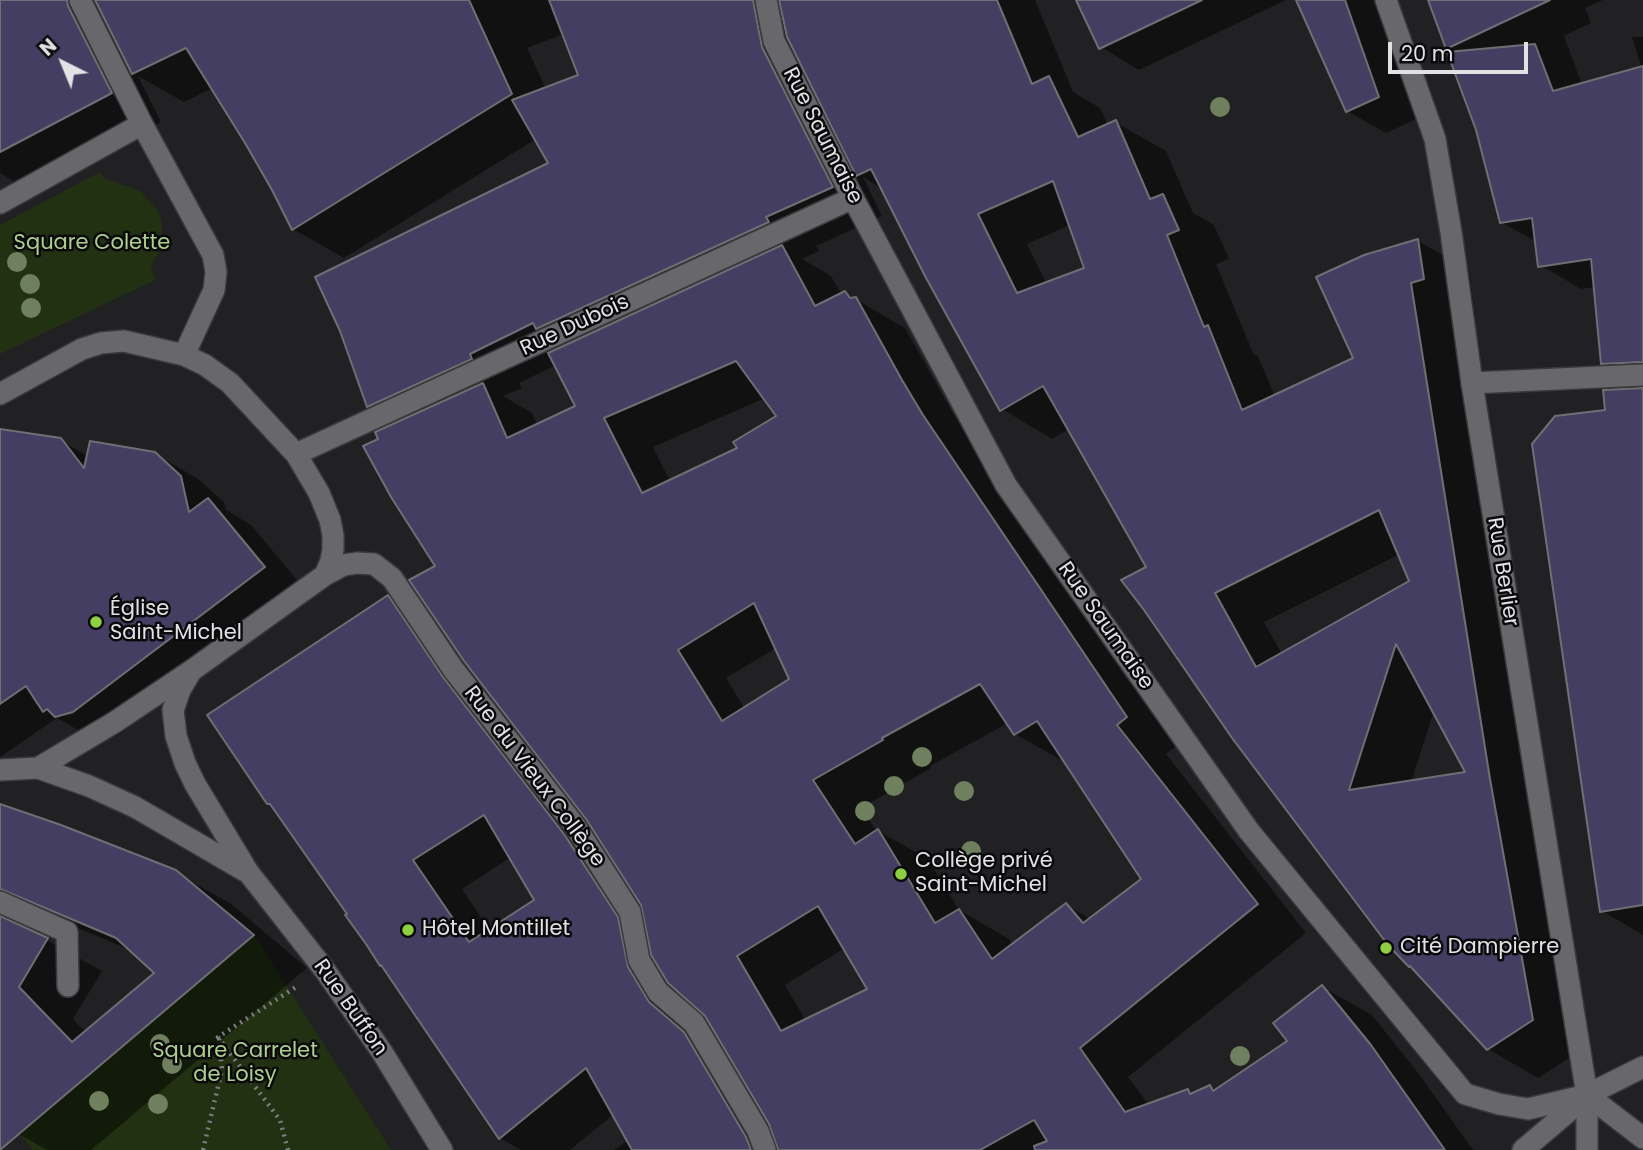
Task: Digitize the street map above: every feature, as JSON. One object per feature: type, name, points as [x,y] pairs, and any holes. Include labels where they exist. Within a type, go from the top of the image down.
[{"type":"street","points":[[80,0],[142,124],[213,254],[216,272],[214,290],[184,355]]},
{"type":"street","name":"Rue Saumaise","points":[[766,0],[774,41],[853,198],[1006,485],[1248,831],[1465,1094],[1528,1109],[1587,1095]]},
{"type":"street","name":"Rue Berlier","points":[[1386,0],[1435,139],[1587,1095],[1587,1150]]},
{"type":"street","points":[[0,203],[142,124]]},
{"type":"street","name":"Rue Dubois","points":[[296,454],[853,198]]},
{"type":"street","points":[[0,394],[82,349],[101,343],[124,341],[141,344],[184,355],[205,365],[230,383],[296,454],[319,493],[333,535],[333,550],[326,575]]},
{"type":"street","points":[[1472,383],[1643,375]]},
{"type":"street","name":"Rue du Vieux Collège","points":[[38,768],[115,722],[326,575],[344,565],[357,562],[374,564],[392,578],[453,669],[582,837],[631,912],[639,960],[658,992],[694,1023],[758,1130],[765,1150]]},
{"type":"street","name":"Rue Buffon","points":[[191,671],[173,710],[176,736],[184,763],[195,784],[248,872],[324,969],[382,1052],[442,1150]]},
{"type":"street","points":[[0,770],[38,768]]},
{"type":"street","name":"Rue Buffon","points":[[38,768],[102,791],[135,807],[248,872]]},
{"type":"street","points":[[0,902],[67,932],[68,986]]},
{"type":"street","points":[[1523,1150],[1587,1095],[1643,1067]]},
{"type":"street","points":[[1587,1095],[1643,1138]]},
{"type":"path","points":[[218,1037],[324,969]]},
{"type":"path","points":[[203,1150],[222,1070],[218,1037]]},
{"type":"path","points":[[218,1037],[280,1120],[288,1150]]},
{"type":"green space","name":"Square Colette","points":[[100,172],[104,178],[140,191],[158,211],[162,232],[161,247],[151,267],[155,280],[0,354],[0,225]]},
{"type":"green space","name":"Square Carrelet de Loisy","points":[[254,935],[391,1150],[33,1150],[19,1133]]},
{"type":"building","points":[[0,0],[67,0],[112,93],[0,152]]},
{"type":"building","points":[[95,0],[469,0],[512,94],[292,230],[245,143],[186,48],[132,74]]},
{"type":"building","points":[[549,0],[753,0],[762,47],[833,187],[766,217],[769,222],[536,329],[533,323],[470,354],[472,359],[367,407],[340,331],[315,277],[548,163],[512,100],[578,75]]},
{"type":"building","points":[[779,0],[997,0],[1032,84],[1049,76],[1078,137],[1116,120],[1150,199],[1163,194],[1179,230],[1167,235],[1204,327],[1208,325],[1242,410],[1353,358],[1316,277],[1364,255],[1418,239],[1424,279],[1411,283],[1490,779],[1533,1020],[1487,1050],[1388,945],[1232,738],[1121,580],[1146,567],[1043,386],[1000,411],[926,278],[871,169],[856,176],[787,37]],"holes":[[[1053,181],[1084,268],[1017,293],[978,214]],[[1379,510],[1409,581],[1256,667],[1215,593]],[[1396,644],[1465,772],[1349,790]]]},
{"type":"building","points":[[1076,0],[1202,0],[1099,49]]},
{"type":"building","points":[[1296,0],[1345,0],[1379,97],[1346,112]]},
{"type":"building","points":[[1428,0],[1550,0],[1446,49]]},
{"type":"building","points":[[1535,44],[1553,91],[1643,66],[1643,362],[1601,364],[1591,259],[1538,267],[1532,218],[1500,223],[1476,130],[1447,52]]},
{"type":"building","points":[[782,245],[815,306],[845,291],[850,298],[856,297],[923,415],[1127,717],[1117,725],[1258,904],[1080,1048],[1125,1112],[1188,1089],[1190,1094],[1210,1085],[1213,1091],[1287,1041],[1273,1023],[1322,985],[1371,1045],[1445,1150],[1035,1150],[1034,1146],[1047,1141],[1034,1120],[980,1150],[778,1150],[769,1124],[705,1016],[668,983],[651,955],[641,905],[586,819],[464,661],[409,580],[435,566],[391,497],[363,446],[378,439],[375,432],[483,383],[507,438],[575,406],[548,353]],"holes":[[[736,361],[776,416],[733,442],[737,448],[642,493],[604,418]],[[754,603],[789,679],[722,721],[678,650]],[[980,684],[1014,735],[1037,721],[1141,879],[1083,923],[1066,903],[992,959],[959,909],[935,923],[878,829],[855,844],[813,780],[883,740],[882,738]],[[818,906],[867,989],[781,1031],[737,956]]]},
{"type":"building","points":[[1643,388],[1643,905],[1600,912],[1532,444],[1555,416],[1605,410],[1603,390]]},
{"type":"building","name":"Église Saint-Michel","points":[[0,429],[61,438],[84,468],[90,441],[155,452],[181,476],[189,512],[208,498],[265,567],[73,712],[55,717],[47,709],[43,712],[26,686],[0,704]]},
{"type":"building","points":[[388,595],[443,677],[564,834],[618,917],[628,967],[649,1002],[684,1032],[751,1150],[632,1150],[586,1068],[499,1139],[345,915],[347,914],[270,804],[267,804],[207,715]],"holes":[[[484,815],[534,900],[469,942],[413,860]]]},
{"type":"building","points":[[0,804],[176,870],[254,935],[0,1150],[0,916],[48,938],[19,987],[72,1042],[154,973],[116,938],[0,889]]},
{"type":"place","name":"Église Saint-Michel","points":[[96,622]]},
{"type":"place","name":"Collège privé Saint-Michel","points":[[901,874]]},
{"type":"place","name":"Hôtel Montillet","points":[[408,930]]},
{"type":"place","name":"Cité Dampierre","points":[[1386,948]]}]
